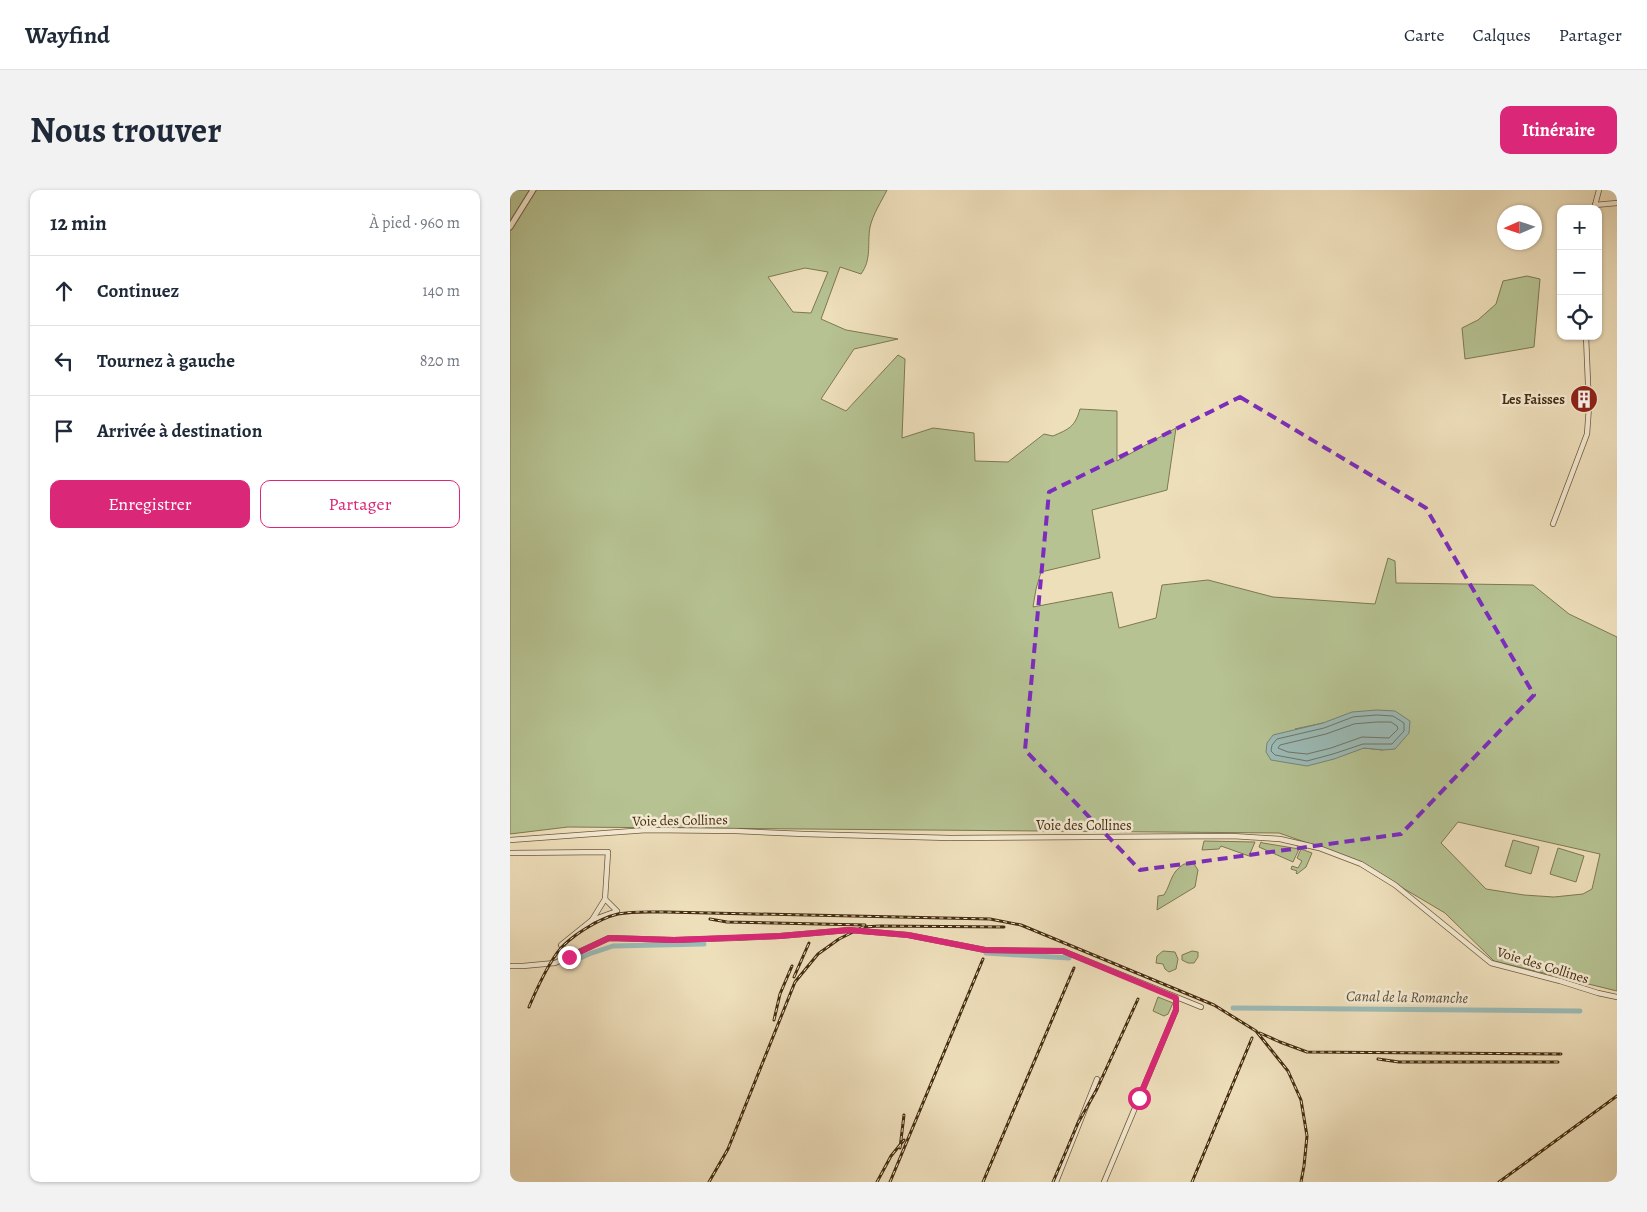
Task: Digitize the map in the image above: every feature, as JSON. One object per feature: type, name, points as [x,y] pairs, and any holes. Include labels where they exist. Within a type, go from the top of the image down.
[{"type":"street","points":[[510,226],[533,190]]},
{"type":"street","points":[[1595,205],[1599,190]]},
{"type":"street","points":[[1602,206],[1617,203]]},
{"type":"street","points":[[1553,524],[1587,434],[1589,408],[1586,340]]},
{"type":"street","name":"Voie des Collines","points":[[510,840],[647,830],[950,838],[1232,836],[1280,839],[1319,848],[1360,864],[1395,885],[1491,963],[1560,981],[1598,994],[1617,997]]},
{"type":"street","points":[[510,853],[608,852],[605,899],[592,920]]},
{"type":"street","points":[[569,957],[561,945],[592,920],[617,911],[605,899]]},
{"type":"street","points":[[510,966],[555,963],[609,938],[701,939],[780,936],[849,930],[908,935],[985,950],[1063,951],[1201,1007]]},
{"type":"street","points":[[1104,1182],[1176,1010],[1176,998]]},
{"type":"street","points":[[1056,1182],[1096,1079]]},
{"type":"highlighted area","points":[[1240,397],[1426,508],[1534,695],[1401,834],[1140,870],[1025,750],[1049,492]]},
{"type":"green space","points":[[510,190],[887,190],[871,222],[867,263],[861,274],[840,267],[821,319],[846,330],[898,339],[854,349],[821,399],[846,411],[898,355],[905,359],[902,438],[933,428],[974,433],[975,461],[1008,462],[1044,434],[1053,436],[1067,429],[1076,420],[1080,409],[1117,411],[1117,461],[1176,428],[1167,490],[1092,510],[1100,558],[1041,572],[1033,607],[1112,592],[1119,628],[1156,618],[1162,585],[1208,580],[1273,597],[1375,604],[1388,558],[1395,561],[1396,583],[1533,585],[1569,614],[1617,637],[1617,991],[1494,961],[1445,913],[1364,865],[1342,855],[1279,833],[568,827],[510,834]],"holes":[[[805,268],[828,272],[811,313],[793,312],[768,277]],[[1323,723],[1383,750],[1364,748],[1295,729]],[[1458,822],[1600,854],[1592,889],[1583,894],[1554,897],[1524,895],[1486,889],[1441,843]]]},
{"type":"green space","points":[[1527,276],[1540,279],[1534,347],[1465,359],[1462,328],[1478,320],[1496,304],[1503,281]]},
{"type":"green space","points":[[1513,840],[1539,847],[1531,874],[1505,866]]},
{"type":"green space","points":[[1204,841],[1255,842],[1249,856],[1221,846],[1219,849],[1202,850]]},
{"type":"green space","points":[[1261,842],[1299,849],[1293,862],[1259,847]]},
{"type":"green space","points":[[1558,848],[1584,856],[1576,882],[1550,874]]},
{"type":"green space","points":[[1301,849],[1312,853],[1306,867],[1297,874],[1297,871],[1291,869],[1292,866],[1298,868],[1302,861],[1297,858]]},
{"type":"green space","points":[[1184,864],[1194,864],[1198,870],[1195,887],[1157,910],[1158,896],[1164,895],[1174,874]]},
{"type":"green space","points":[[1163,951],[1175,952],[1178,959],[1176,969],[1169,972],[1163,964],[1156,963],[1157,956]]},
{"type":"green space","points":[[1192,951],[1198,952],[1198,957],[1194,963],[1182,960],[1182,955]]},
{"type":"green space","points":[[1158,997],[1173,1003],[1168,1014],[1164,1016],[1153,1011]]},
{"type":"water","points":[[1395,711],[1410,721],[1409,733],[1395,749],[1364,748],[1307,766],[1271,760],[1266,752],[1267,743],[1273,735],[1323,723],[1352,712]]},
{"type":"waterway","name":"Canal de la Romanche","points":[[565,965],[613,946],[704,944]]},
{"type":"waterway","name":"Canal de la Romanche","points":[[986,953],[1069,958]]},
{"type":"waterway","name":"Canal de la Romanche","points":[[1233,1008],[1580,1011]]},
{"type":"railway","points":[[529,1007],[545,973],[562,947],[585,929],[618,914],[665,912],[990,919],[1021,925],[1214,1005],[1256,1031],[1288,1071],[1301,1100],[1307,1136],[1301,1182]]},
{"type":"railway","points":[[710,919],[727,922],[865,925]]},
{"type":"railway","points":[[709,1182],[728,1149],[795,982],[818,954],[839,939],[863,927],[1004,927]]},
{"type":"railway","points":[[794,977],[809,943]]},
{"type":"railway","points":[[890,1182],[983,959]]},
{"type":"railway","points":[[774,1020],[780,994],[792,966]]},
{"type":"railway","points":[[983,1182],[1074,968]]},
{"type":"railway","points":[[1053,1182],[1078,1123],[1097,1089],[1138,999]]},
{"type":"railway","points":[[1260,1033],[1307,1052],[1561,1054]]},
{"type":"railway","points":[[1192,1182],[1252,1038]]},
{"type":"railway","points":[[1378,1059],[1399,1062],[1558,1062]]},
{"type":"railway","points":[[1499,1182],[1617,1096]]},
{"type":"railway","points":[[900,1148],[904,1115]]},
{"type":"railway","points":[[877,1182],[891,1156],[904,1140]]},
{"type":"place","name":"Les Faisses","points":[[1584,399]]},
{"type":"route","points":[[569,957],[609,938],[674,940],[780,936],[849,930],[908,935],[985,950],[1063,951],[1176,998],[1176,1010],[1139,1098]]}]
